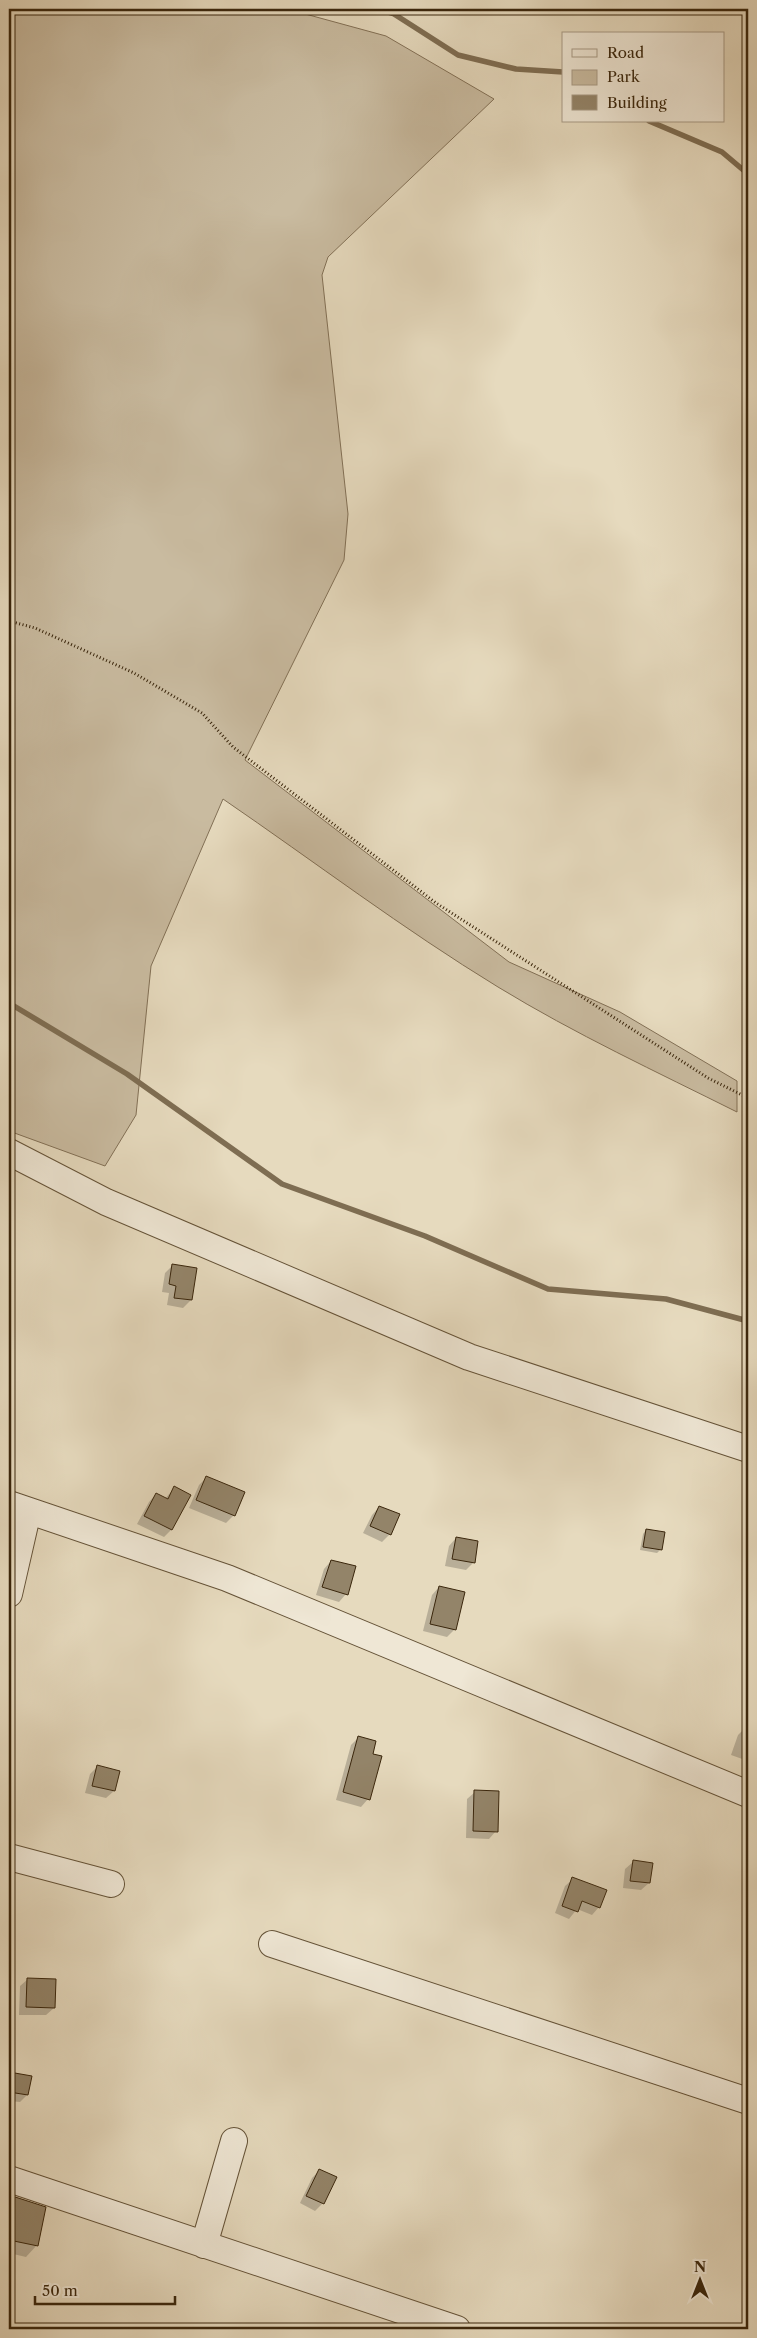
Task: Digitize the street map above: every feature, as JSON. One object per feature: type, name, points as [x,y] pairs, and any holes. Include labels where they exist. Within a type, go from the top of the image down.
[{"type":"street","points":[[9,1152],[106,1202],[469,1357],[748,1449]]},
{"type":"street","points":[[9,1594],[18,1508],[227,1578],[748,1794]]},
{"type":"street","points":[[9,1857],[111,1884]]},
{"type":"street","points":[[272,1944],[748,2101]]},
{"type":"street","points":[[204,2245],[234,2141]]},
{"type":"street","points":[[9,2179],[457,2329]]},
{"type":"path","points":[[9,622],[34,628],[134,673],[202,713],[233,747],[436,903],[708,1078],[748,1098]]},
{"type":"green space","points":[[9,9],[287,9],[386,36],[494,99],[328,257],[322,275],[348,514],[344,560],[245,760],[509,962],[620,1012],[737,1081],[737,1112],[586,1037],[498,987],[393,919],[223,799],[151,966],[136,1115],[105,1166],[9,1131]]},
{"type":"building","points":[[172,1264],[197,1268],[192,1300],[174,1298],[176,1286],[169,1284]]},
{"type":"building","points":[[206,1476],[245,1492],[235,1516],[196,1500]]},
{"type":"building","points":[[174,1486],[191,1495],[172,1530],[144,1516],[156,1493],[168,1499]]},
{"type":"building","points":[[379,1506],[400,1514],[391,1535],[370,1526]]},
{"type":"building","points":[[646,1529],[665,1532],[662,1550],[643,1547]]},
{"type":"building","points":[[456,1537],[478,1541],[475,1563],[452,1559]]},
{"type":"building","points":[[331,1560],[356,1566],[348,1595],[322,1587]]},
{"type":"building","points":[[439,1586],[465,1592],[456,1630],[430,1624]]},
{"type":"building","points":[[358,1736],[376,1741],[373,1754],[382,1756],[370,1800],[343,1792]]},
{"type":"building","points":[[97,1765],[120,1771],[115,1791],[92,1786]]},
{"type":"building","points":[[474,1790],[499,1791],[498,1832],[473,1831]]},
{"type":"building","points":[[633,1860],[653,1863],[650,1883],[630,1881]]},
{"type":"building","points":[[572,1877],[607,1890],[600,1908],[582,1901],[578,1912],[562,1906]]},
{"type":"building","points":[[27,1978],[56,1979],[55,2008],[26,2007]]},
{"type":"building","points":[[9,2072],[32,2076],[28,2095],[9,2092]]},
{"type":"building","points":[[319,2169],[337,2177],[324,2204],[306,2196]]},
{"type":"building","points":[[9,2195],[46,2207],[38,2246],[9,2240]]},
{"type":"waterway","points":[[378,9],[394,14],[458,55],[516,69],[562,72]]},
{"type":"waterway","points":[[651,122],[722,152],[748,174]]},
{"type":"waterway","points":[[9,1003],[127,1074],[282,1184],[425,1236],[548,1289],[666,1299],[748,1321]]}]
